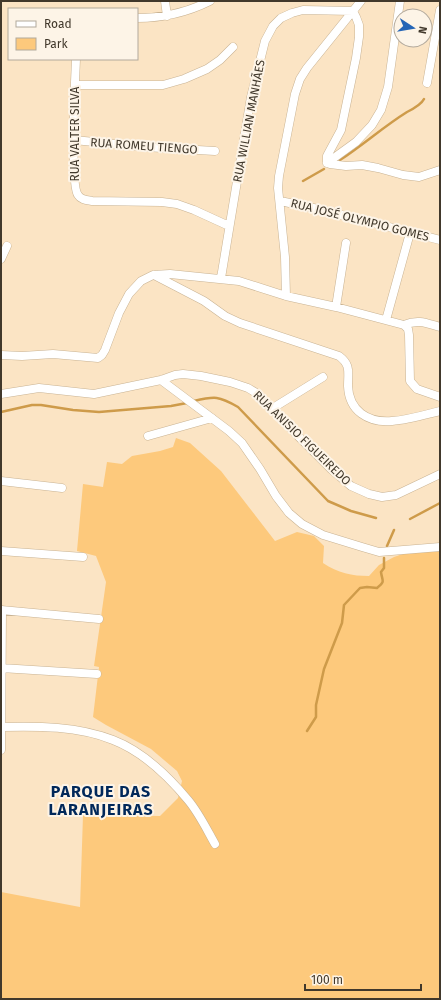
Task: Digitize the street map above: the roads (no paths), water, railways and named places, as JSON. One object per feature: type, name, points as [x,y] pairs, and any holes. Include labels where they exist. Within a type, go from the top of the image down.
[{"type":"street","points":[[166,1],[167,16]]},
{"type":"street","points":[[138,18],[167,16],[182,13],[210,1]]},
{"type":"street","points":[[286,296],[285,257],[278,188],[295,94],[300,79],[307,68],[361,1]]},
{"type":"street","points":[[328,163],[356,142],[372,125],[381,110],[388,87],[400,1]]},
{"type":"street","name":"RUA WILLIAN MANHÃES","points":[[221,278],[251,97],[265,41],[273,26],[281,18],[292,13],[303,10],[353,11]]},
{"type":"street","points":[[427,83],[440,10]]},
{"type":"street","points":[[328,163],[327,156],[341,130],[356,58],[359,37],[358,25],[353,11]]},
{"type":"street","points":[[75,85],[163,85],[184,79],[207,69],[220,60],[233,47]]},
{"type":"street","name":"RUA VALTER SILVA","points":[[76,60],[74,188],[78,196],[84,200],[162,202],[177,204],[229,226]]},
{"type":"street","name":"RUA ROMEU TIENGO","points":[[74,140],[145,147],[215,151]]},
{"type":"street","points":[[328,163],[346,166],[362,165],[403,175],[419,177],[440,170]]},
{"type":"street","name":"RUA JOSÉ OLYMPIO GOMES","points":[[280,201],[318,209],[440,240]]},
{"type":"street","points":[[386,320],[410,233]]},
{"type":"street","points":[[336,306],[346,243]]},
{"type":"street","points":[[1,259],[8,246]]},
{"type":"street","points":[[1,355],[22,356],[54,354],[98,358],[102,355],[118,313],[129,294],[141,281],[154,275],[170,274],[221,278],[239,281],[286,296],[336,306],[404,325],[408,329],[409,335],[410,382],[417,389],[440,397]]},
{"type":"street","points":[[154,275],[204,301],[226,316],[240,323],[339,356],[346,361],[348,368],[348,396],[353,406],[360,413],[379,420],[391,421],[440,411]]},
{"type":"street","points":[[404,325],[419,321],[440,326]]},
{"type":"street","name":"RUA ANISIO FIGUEIREDO","points":[[1,394],[39,388],[94,394],[161,380],[175,375],[183,374],[201,376],[230,382],[248,388],[258,394],[331,469],[351,486],[369,494],[382,497],[396,495],[440,474]]},
{"type":"street","points":[[273,408],[323,377]]},
{"type":"street","points":[[161,380],[187,398],[242,443],[276,496],[289,513],[302,524],[323,535],[379,552],[440,547]]},
{"type":"street","points":[[148,436],[212,418]]},
{"type":"street","points":[[1,481],[62,488]]},
{"type":"street","points":[[1,551],[84,557]]},
{"type":"street","points":[[1,750],[2,610],[99,619]]},
{"type":"street","points":[[1,668],[97,674]]},
{"type":"street","points":[[1,727],[35,726],[84,731],[113,740],[138,753],[172,782],[189,801],[215,844]]},
{"type":"waterway","points":[[340,160],[398,118],[417,107],[424,99]]},
{"type":"waterway","points":[[303,181],[324,169]]},
{"type":"waterway","points":[[194,401],[207,398],[217,398],[238,407],[328,501],[351,511],[376,518]]},
{"type":"waterway","points":[[1,412],[32,405],[99,412],[171,406],[187,403]]},
{"type":"waterway","points":[[410,519],[440,503]]},
{"type":"waterway","points":[[387,546],[394,530]]},
{"type":"waterway","points":[[307,731],[316,717],[316,705],[324,669],[342,623],[344,605],[360,588],[377,588],[382,584],[383,581],[381,572],[384,568],[384,558]]},
{"type":"district","name":"PARQUE DAS LARANJEIRAS","points":[[101,800]]}]
